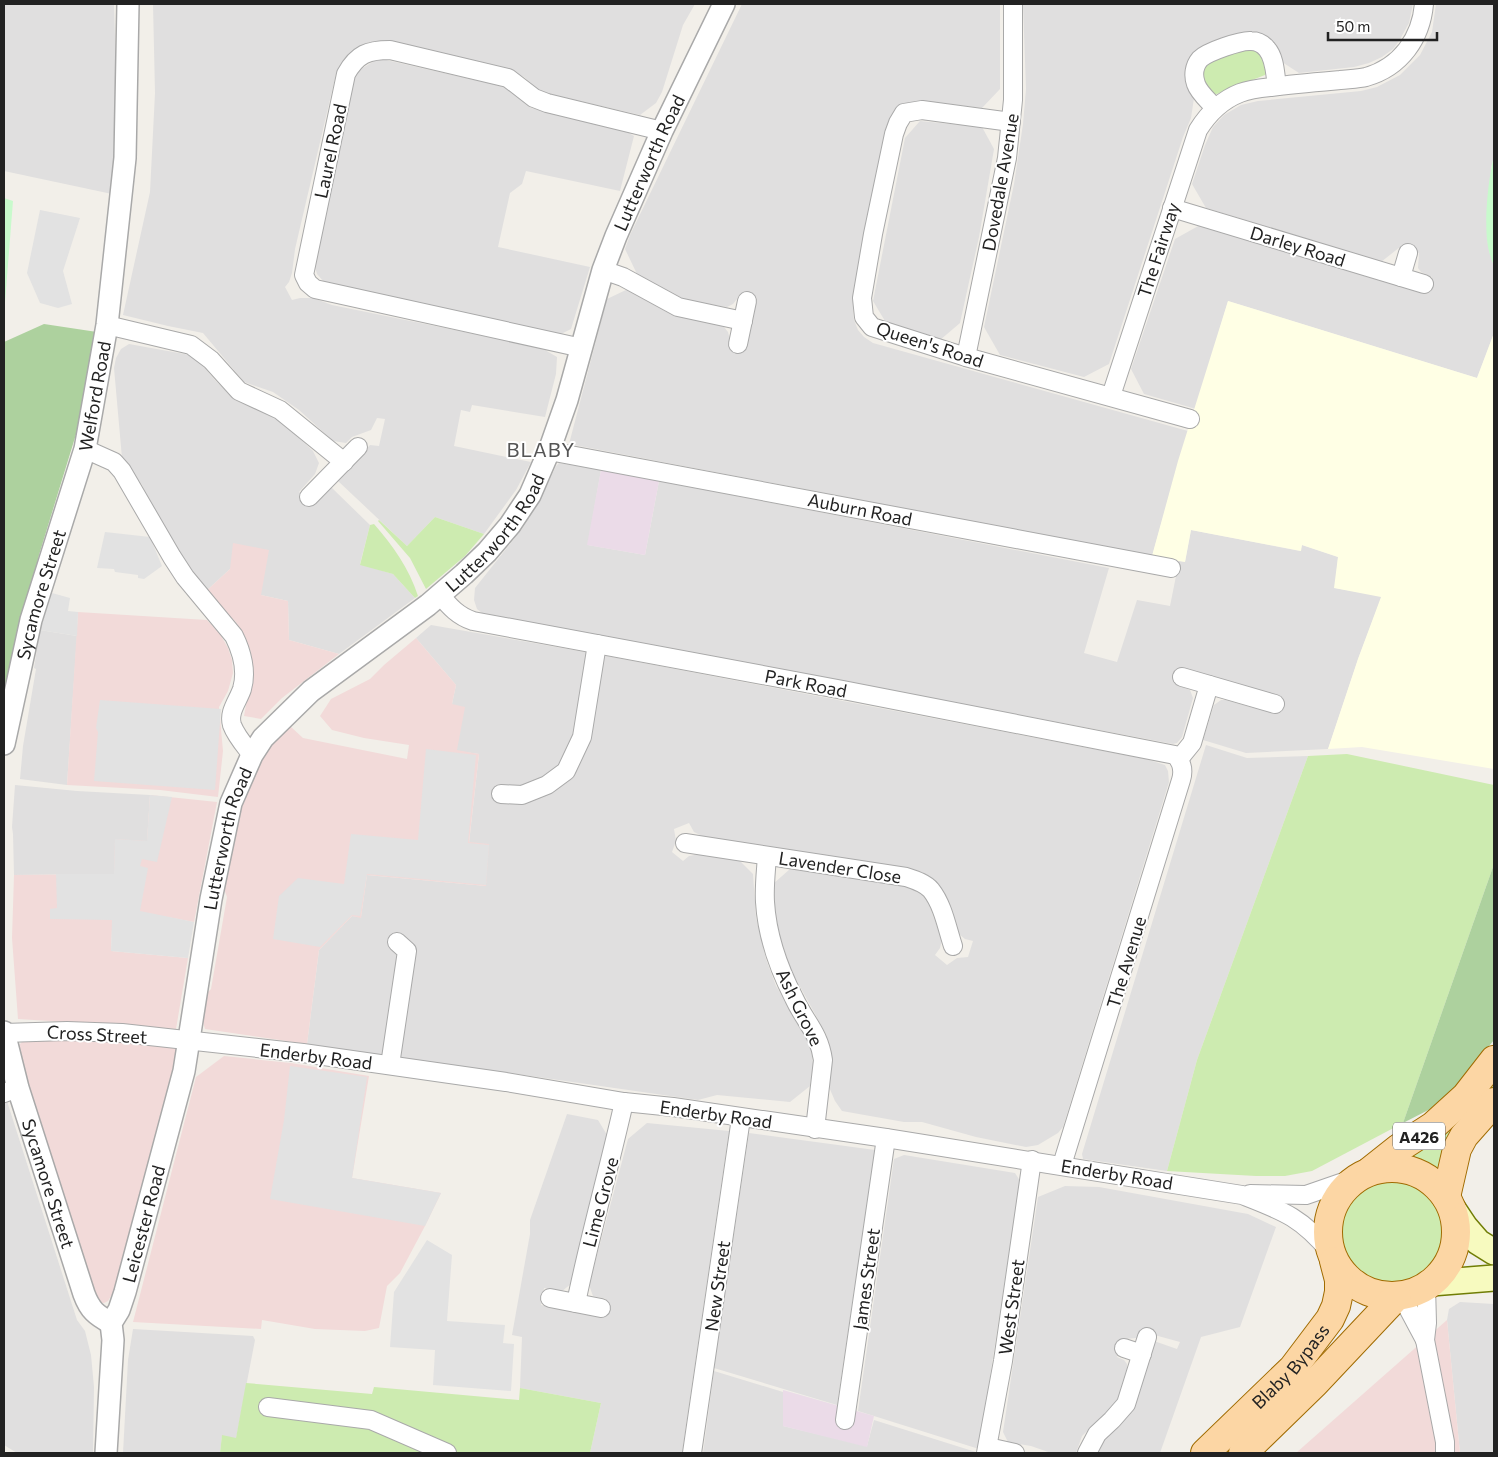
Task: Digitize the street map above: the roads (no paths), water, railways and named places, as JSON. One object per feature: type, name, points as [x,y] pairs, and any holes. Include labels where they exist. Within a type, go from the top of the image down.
[{"type":"main road","name":"A426","points":[[1362,1175],[1433,1126],[1466,1096],[1494,1060]]},
{"type":"main road","name":"A426","points":[[1448,1202],[1457,1149],[1464,1136],[1494,1102]]},
{"type":"main road","points":[[1448,1202],[1456,1228],[1454,1250],[1444,1269],[1428,1284],[1414,1292],[1399,1296],[1367,1291],[1346,1277],[1332,1256],[1327,1231],[1330,1213],[1339,1195],[1362,1175],[1387,1167],[1408,1169],[1430,1180],[1448,1202],[1465,1227],[1478,1242],[1494,1252]]},
{"type":"main road","name":"Blaby Bypass","points":[[1205,1453],[1293,1368],[1330,1319],[1336,1306],[1339,1292],[1332,1256]]},
{"type":"main road","points":[[1428,1284],[1494,1278]]},
{"type":"main road","name":"Blaby Bypass","points":[[1243,1453],[1315,1384],[1399,1296]]},
{"type":"street","name":"Welford Road","points":[[128,4],[125,158],[107,325],[85,448],[114,462],[122,471],[172,557],[234,636],[239,647],[244,673],[243,686],[231,718],[236,732],[252,754]]},
{"type":"street","name":"Lutterworth Road","points":[[196,995],[215,881],[231,803],[252,754],[263,738],[311,690],[440,595],[487,552],[510,525],[530,494],[549,451],[567,400],[603,270],[618,231],[662,131],[724,4]]},
{"type":"street","name":"Dovedale Avenue","points":[[966,357],[1007,158],[1012,122],[1014,100],[1013,4]]},
{"type":"street","name":"The Fairway","points":[[1111,396],[1198,130],[1206,117],[1215,108],[1240,93],[1277,86],[1366,77],[1384,70],[1403,56],[1415,40],[1423,18],[1424,4]]},
{"type":"street","points":[[1215,108],[1198,89],[1195,82],[1196,66],[1206,54],[1243,42],[1260,43],[1267,48],[1272,56],[1277,86]]},
{"type":"street","name":"Laurel Road","points":[[582,348],[315,289],[308,283],[304,275],[346,74],[352,63],[358,58],[378,50],[390,50],[508,78],[534,98],[547,103],[662,131]]},
{"type":"street","name":"Queen's Road","points":[[1012,122],[922,110],[904,113],[894,134],[873,234],[862,298],[864,317],[872,327],[966,357],[1190,419]]},
{"type":"street","name":"Darley Road","points":[[1172,208],[1424,284]]},
{"type":"street","points":[[1401,277],[1408,253]]},
{"type":"street","points":[[603,270],[623,277],[678,307],[743,321]]},
{"type":"street","points":[[738,344],[747,301]]},
{"type":"street","points":[[107,325],[191,344],[210,360],[239,391],[280,410],[344,462]]},
{"type":"street","points":[[309,497],[358,447]]},
{"type":"street","name":"Sycamore Street","points":[[4,744],[31,620],[85,448]]},
{"type":"street","name":"Auburn Road","points":[[549,451],[1171,568]]},
{"type":"street","name":"Park Road","points":[[440,595],[454,612],[473,621],[1160,751],[1174,755],[1179,759]]},
{"type":"street","points":[[501,794],[522,795],[548,785],[566,771],[582,737],[596,644]]},
{"type":"street","points":[[1182,677],[1275,704]]},
{"type":"street","points":[[1179,759],[1185,754],[1192,743],[1209,685]]},
{"type":"street","name":"The Avenue","points":[[1062,1165],[1182,780],[1183,774],[1179,759]]},
{"type":"street","name":"Lavender Close","points":[[685,843],[906,877],[919,881],[930,889],[939,905],[953,946]]},
{"type":"street","name":"Ash Grove","points":[[767,856],[765,901],[767,920],[774,949],[792,993],[818,1039],[822,1050],[823,1060],[815,1129]]},
{"type":"street","points":[[390,1066],[407,951],[397,942]]},
{"type":"street","name":"Leicester Road","points":[[106,1453],[113,1340],[111,1324],[119,1310],[184,1071],[196,995]]},
{"type":"street","name":"Cross Street","points":[[4,1033],[67,1031],[122,1033],[190,1040]]},
{"type":"street","name":"Sycamore Street","points":[[4,1033],[11,1091],[88,1306],[97,1315],[111,1324]]},
{"type":"street","name":"Enderby Road","points":[[190,1040],[390,1066],[624,1102],[674,1107],[886,1138],[1242,1195],[1287,1213],[1315,1234],[1332,1256]]},
{"type":"street","name":"Lime Grove","points":[[576,1303],[588,1242],[611,1163],[624,1102]]},
{"type":"street","name":"New Street","points":[[692,1453],[741,1118]]},
{"type":"street","name":"James Street","points":[[845,1420],[886,1138]]},
{"type":"street","name":"West Street","points":[[987,1450],[1003,1361],[1032,1160]]},
{"type":"street","name":"Enderby Road","points":[[1242,1195],[1263,1193],[1306,1195],[1362,1175]]},
{"type":"street","points":[[1428,1284],[1425,1340],[1445,1442],[1445,1453]]},
{"type":"street","points":[[1399,1296],[1425,1340]]},
{"type":"street","points":[[550,1298],[602,1308]]},
{"type":"street","points":[[1087,1453],[1097,1434],[1126,1404],[1147,1337]]},
{"type":"street","points":[[1124,1348],[1142,1354]]},
{"type":"street","points":[[268,1407],[371,1420],[447,1453]]},
{"type":"street","points":[[987,1450],[1015,1453]]},
{"type":"district","name":"BLABY","points":[[541,449]]}]
